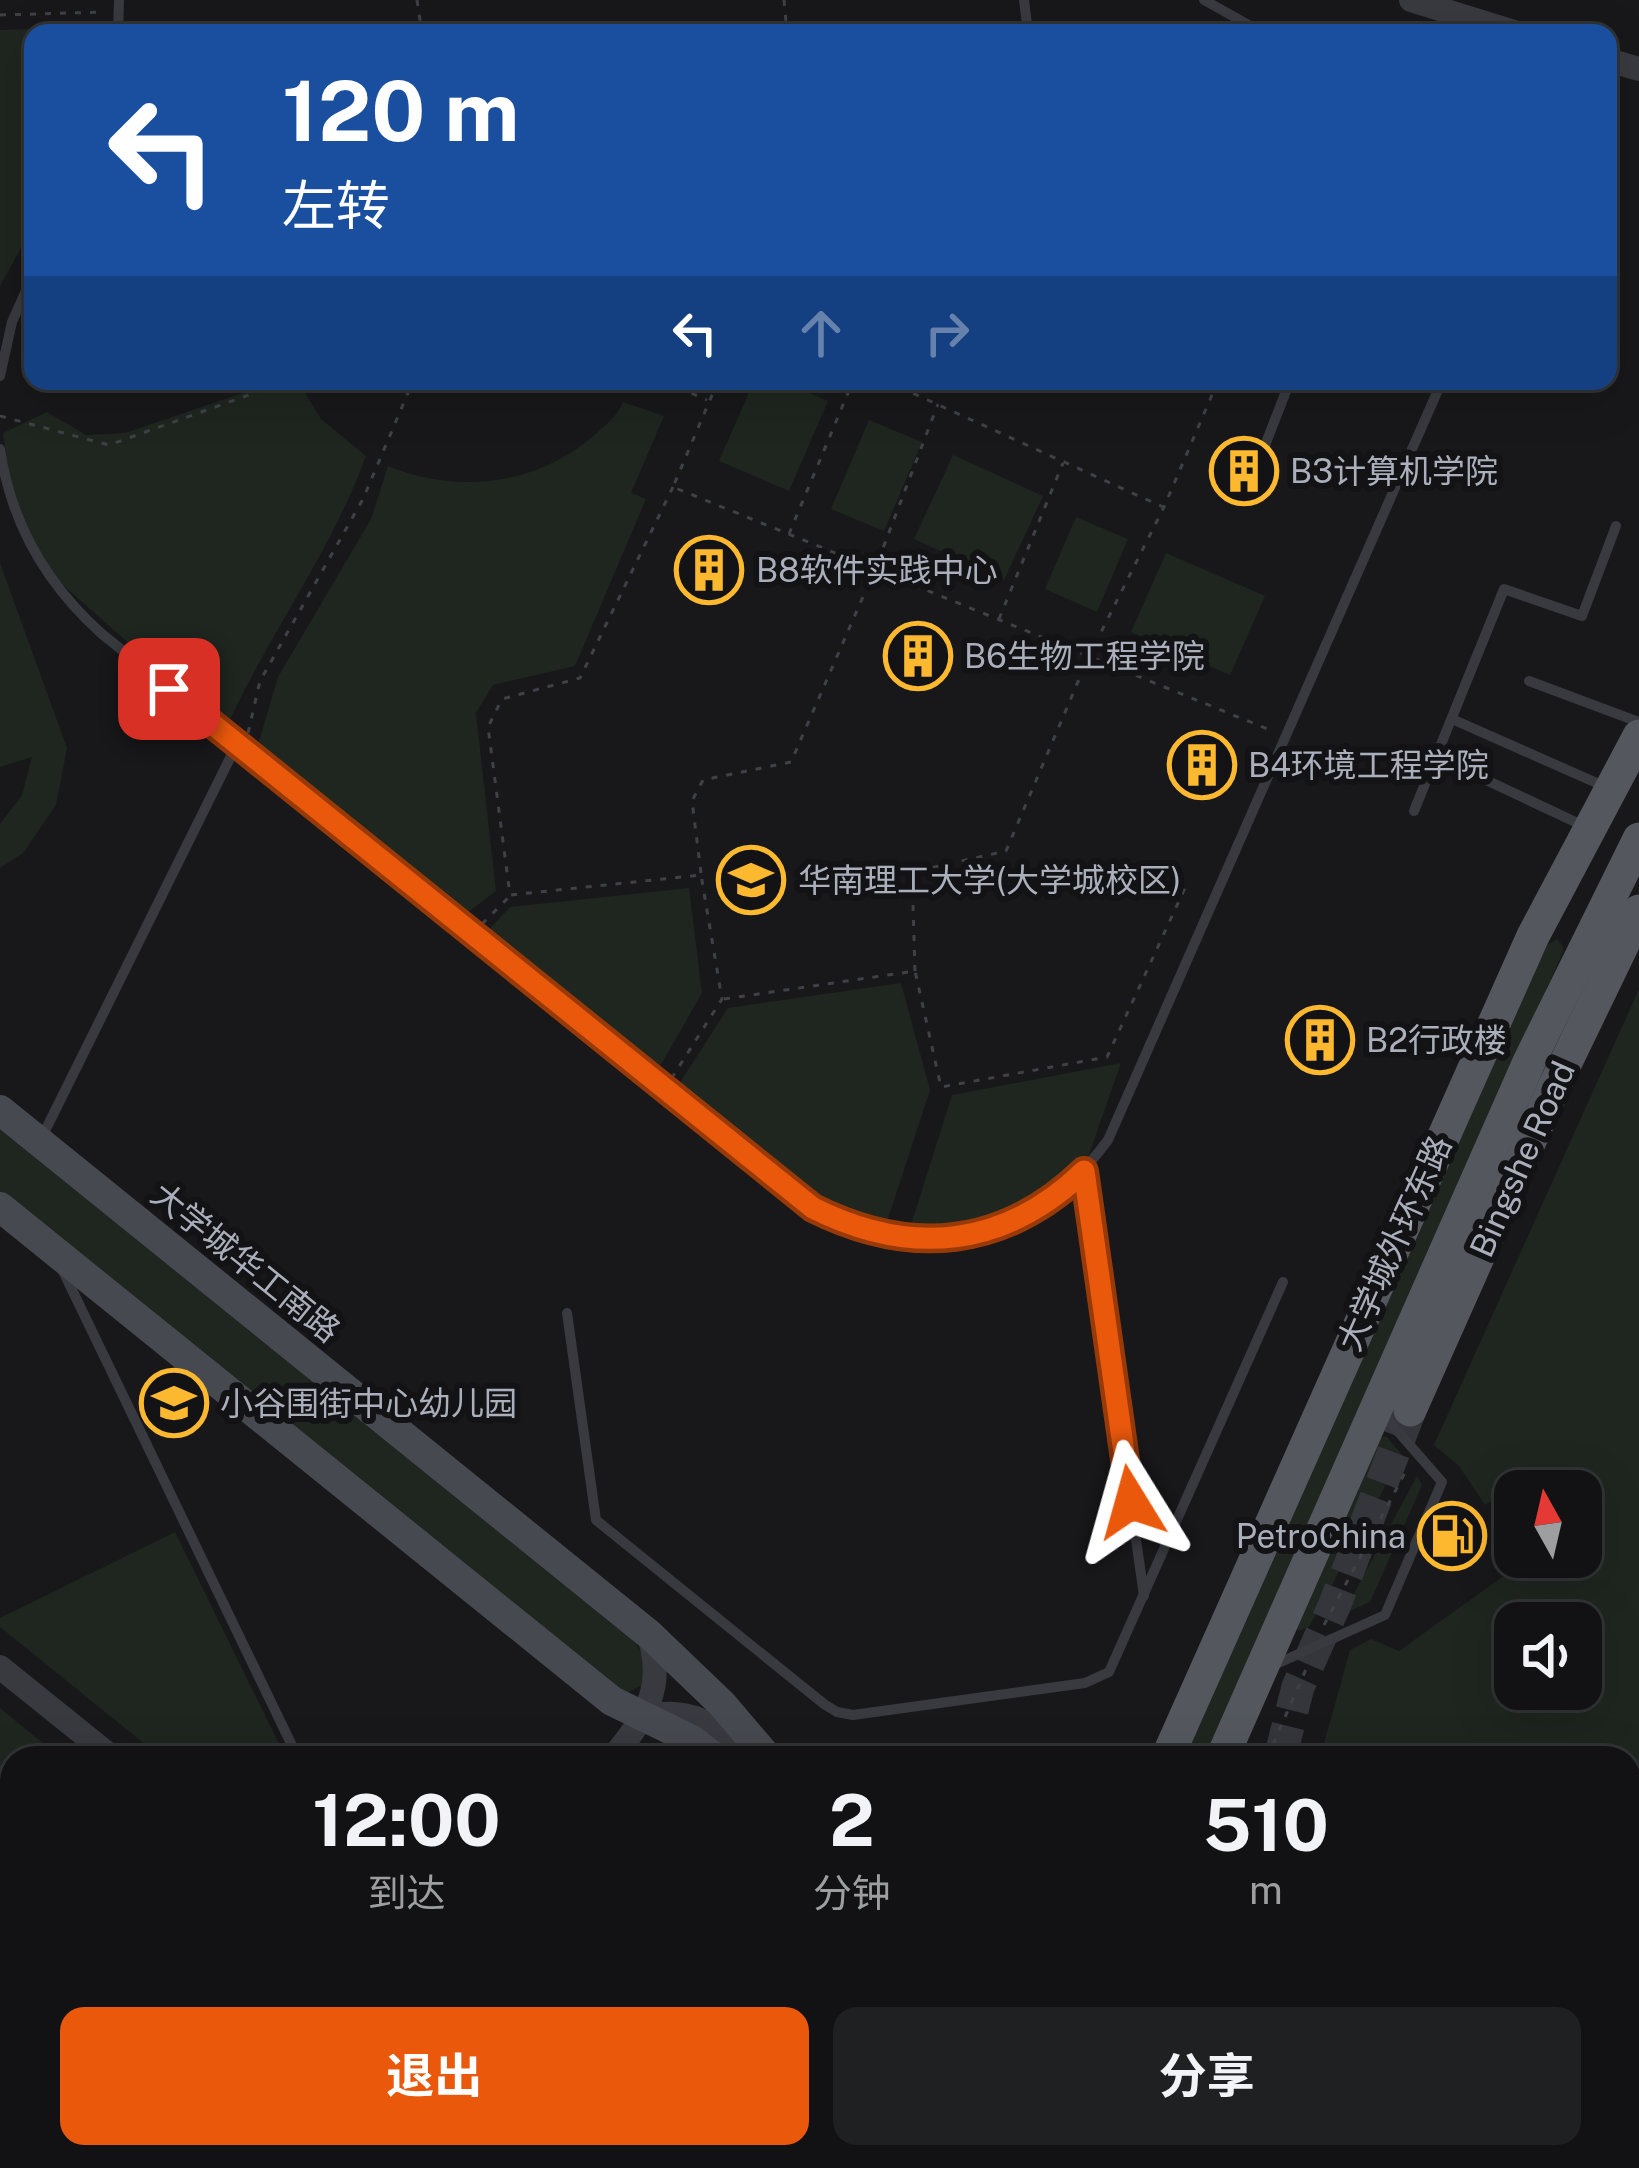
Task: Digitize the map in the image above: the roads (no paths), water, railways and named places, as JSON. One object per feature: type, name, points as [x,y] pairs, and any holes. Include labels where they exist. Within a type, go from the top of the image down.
[{"type":"main road","name":"大学城外环东路","points":[[1172,1746],[1539,923],[1639,736]]},
{"type":"main road","name":"大学城外环东路","points":[[1227,1746],[1393,1409],[1585,944],[1639,839]]},
{"type":"main road","name":"Bingshe Road","points":[[1393,1409],[1639,911]]},
{"type":"main road","points":[[1539,923],[1569,928],[1585,944]]},
{"type":"main road","name":"大学城华工南路","points":[[0,1110],[648,1634],[722,1704],[755,1746]]},
{"type":"main road","points":[[0,1207],[602,1694],[699,1746]]},
{"type":"street","points":[[1411,0],[1488,24]]},
{"type":"street","points":[[622,1746],[645,1718],[655,1672],[648,1634]]},
{"type":"street","points":[[0,1667],[98,1746]]},
{"type":"street","points":[[645,1718],[666,1713],[698,1717],[745,1746]]},
{"type":"lane","points":[[1204,0],[1247,24]]},
{"type":"lane","points":[[0,376],[12,322],[24,295]]},
{"type":"lane","points":[[1264,448],[1287,390]]},
{"type":"lane","points":[[0,449],[15,512],[36,556],[58,589],[102,634],[813,1208],[870,1232],[917,1239],[958,1237],[1024,1216],[1084,1171],[1108,1139],[1438,390]]},
{"type":"lane","points":[[1414,811],[1504,589],[1582,616],[1616,526]]},
{"type":"lane","points":[[1529,682],[1639,722]]},
{"type":"lane","points":[[1451,719],[1610,789]]},
{"type":"lane","points":[[40,1142],[242,744]]},
{"type":"lane","points":[[1486,780],[1588,828]]},
{"type":"lane","points":[[1084,1171],[1144,1597]]},
{"type":"lane","points":[[63,1258],[68,1288],[292,1746]]},
{"type":"lane","points":[[567,1313],[596,1520],[837,1712],[870,1714],[1100,1679],[1116,1662],[1283,1282]]},
{"type":"lane","points":[[1260,1672],[1385,1615],[1442,1482],[1393,1409]]},
{"type":"tunnel","points":[[1283,1746],[1298,1687],[1410,1410]]},
{"type":"place","name":"B3计算机学院","points":[[1244,471]]},
{"type":"place","name":"B8软件实践中心","points":[[709,570]]},
{"type":"place","name":"B6生物工程学院","points":[[918,656]]},
{"type":"place","name":"B4环境工程学院","points":[[1202,765]]},
{"type":"place","name":"华南理工大学(大学城校区)","points":[[751,880]]},
{"type":"place","name":"B2行政楼","points":[[1320,1040]]},
{"type":"place","name":"小谷围街中心幼儿园","points":[[174,1403]]},
{"type":"place","name":"PetroChina","points":[[1452,1536]]}]
